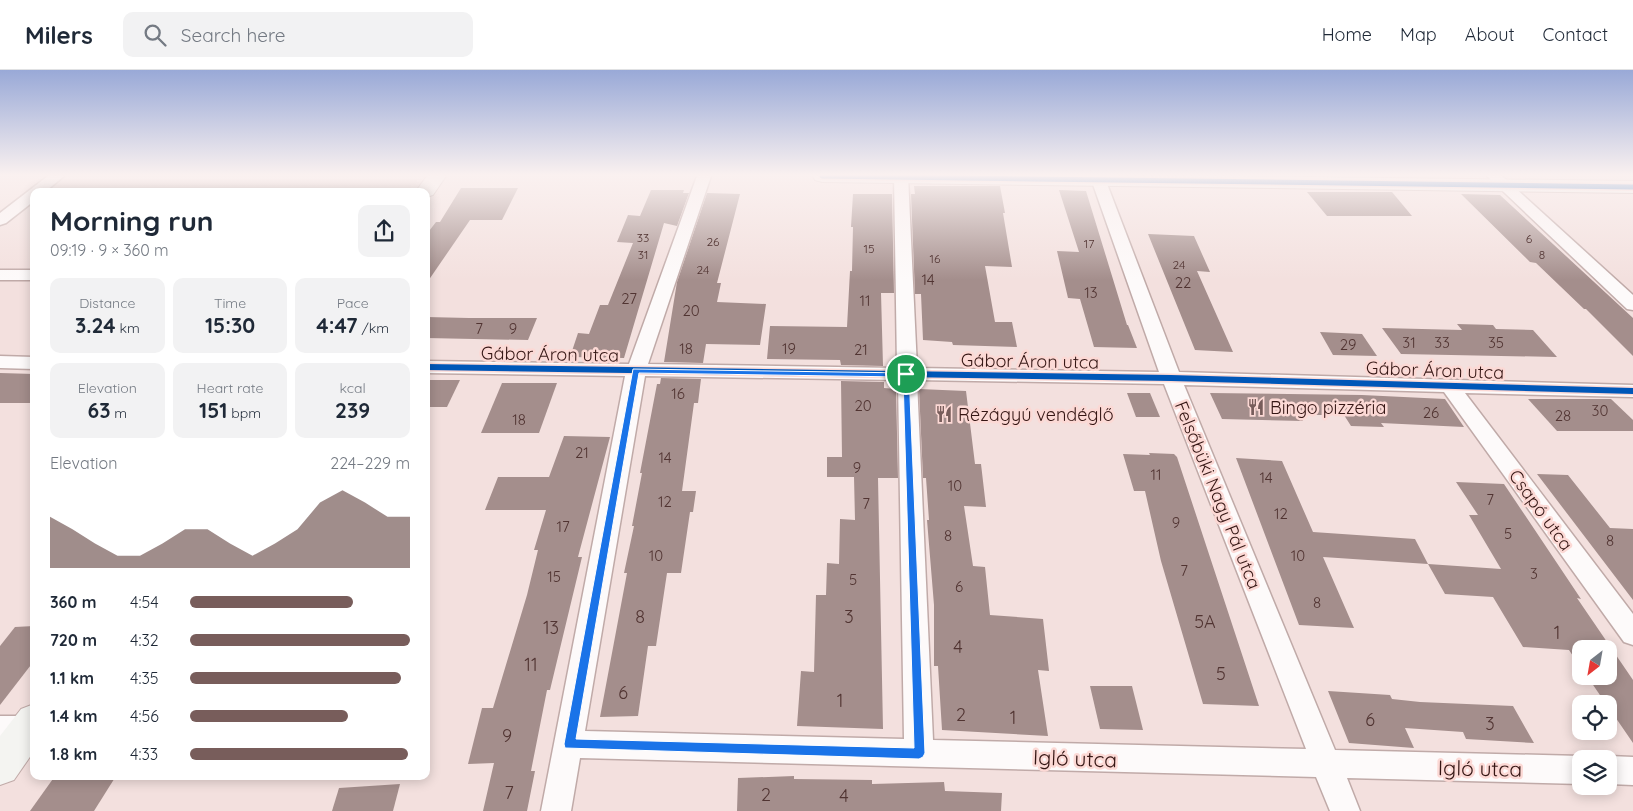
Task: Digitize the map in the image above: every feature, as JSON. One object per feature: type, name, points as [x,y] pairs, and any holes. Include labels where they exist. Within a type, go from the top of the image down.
[{"type":"street","points":[[0,220],[12,211]]},
{"type":"street","points":[[556,811],[636,371],[692,211]]},
{"type":"street","points":[[902,211],[919,753]]},
{"type":"street","name":"Felsőbüki Nagy Pál utca","points":[[1109,211],[1170,378],[1345,811]]},
{"type":"street","points":[[1531,211],[1633,305]]},
{"type":"street","points":[[0,275],[30,275]]},
{"type":"street","points":[[0,362],[30,363]]},
{"type":"street","name":"Gábor Áron utca","points":[[430,367],[1170,378],[1633,391]]},
{"type":"street","name":"Csapó utca","points":[[1449,385],[1633,634]]},
{"type":"street","points":[[0,767],[20,727]]},
{"type":"street","name":"Igló utca","points":[[569,744],[1572,770]]},
{"type":"street","points":[[1617,770],[1633,771]]},
{"type":"building","points":[[447,211],[507,211],[502,220],[470,220],[430,278],[430,230],[436,222],[440,222]]},
{"type":"building","points":[[642,211],[683,211],[677,226],[664,223],[624,358],[570,357],[578,333],[589,334],[600,305],[608,305],[633,243],[617,242],[628,215],[640,216]]},
{"type":"building","points":[[701,211],[736,211],[717,283],[721,283],[717,302],[766,304],[760,345],[706,344],[703,363],[664,362],[677,282]]},
{"type":"building","points":[[852,211],[892,211],[894,293],[881,293],[883,366],[841,365],[840,360],[767,359],[770,326],[847,327],[850,271],[852,271],[853,227],[851,227]]},
{"type":"building","points":[[912,211],[1005,211],[1005,213],[1003,213],[1012,267],[985,266],[995,322],[1012,322],[1017,347],[953,345],[952,342],[923,340],[921,294],[915,294]]},
{"type":"building","points":[[1066,211],[1092,211],[1127,325],[1137,348],[1094,347],[1080,299],[1068,298],[1057,251],[1079,252]]},
{"type":"building","points":[[1322,211],[1407,211],[1412,216],[1327,216]]},
{"type":"building","points":[[1478,211],[1517,211],[1633,318],[1633,356],[1536,263],[1530,262]]},
{"type":"building","points":[[1148,234],[1194,236],[1210,272],[1197,271],[1233,352],[1195,350]]},
{"type":"building","points":[[430,317],[537,318],[528,340],[430,338]]},
{"type":"building","points":[[1457,324],[1493,325],[1496,329],[1533,330],[1557,357],[1401,354],[1382,328],[1462,330]]},
{"type":"building","points":[[1320,332],[1362,334],[1377,356],[1333,355]]},
{"type":"building","points":[[0,373],[30,374],[30,403],[0,403]]},
{"type":"building","points":[[661,378],[701,379],[698,403],[694,403],[682,491],[696,491],[693,512],[690,512],[681,573],[667,573],[656,646],[648,646],[638,716],[600,717],[627,573],[624,573],[634,526],[632,526],[642,473],[640,473],[657,384],[660,384]]},
{"type":"building","points":[[430,380],[460,380],[447,407],[430,407]]},
{"type":"building","points":[[841,381],[884,382],[884,388],[896,389],[898,478],[878,478],[883,729],[797,726],[801,671],[814,672],[816,595],[826,595],[827,563],[839,564],[840,519],[855,520],[854,477],[827,477],[827,457],[842,457]]},
{"type":"building","points":[[502,383],[557,383],[539,433],[481,433]]},
{"type":"building","points":[[919,389],[966,391],[975,464],[981,464],[986,507],[964,506],[973,566],[985,567],[990,615],[1043,619],[1049,671],[1038,670],[1048,736],[942,730],[938,666],[934,666],[934,605],[927,520],[929,520],[926,478],[923,478]]},
{"type":"building","points":[[1127,393],[1150,393],[1160,417],[1136,417]]},
{"type":"building","points":[[1210,393],[1362,395],[1445,399],[1464,427],[1381,423],[1384,427],[1351,426],[1344,415],[1299,415],[1303,421],[1222,419]]},
{"type":"building","points":[[1528,399],[1611,399],[1633,420],[1633,431],[1557,431]]},
{"type":"building","points":[[564,436],[610,437],[578,557],[582,557],[550,690],[547,690],[531,771],[535,771],[527,811],[483,811],[494,763],[468,764],[482,708],[493,708],[527,595],[538,550],[534,550],[546,510],[485,510],[498,477],[549,477]]},
{"type":"building","points":[[1149,453],[1174,454],[1177,457],[1259,706],[1203,704],[1161,561],[1145,491],[1134,491],[1123,454],[1150,455]]},
{"type":"building","points":[[1236,458],[1282,461],[1313,532],[1415,539],[1428,564],[1323,557],[1354,628],[1299,625]]},
{"type":"building","points":[[1537,474],[1568,475],[1610,528],[1633,529],[1633,600]]},
{"type":"building","points":[[1456,482],[1504,484],[1581,599],[1577,598],[1606,640],[1572,640],[1572,654],[1569,650],[1523,647],[1493,597],[1445,594],[1428,564],[1501,569],[1469,515],[1478,515]]},
{"type":"building","points":[[30,626],[30,666],[0,705],[0,646],[15,627]]},
{"type":"building","points":[[1618,658],[1633,680],[1633,743],[1617,720],[1617,695],[1600,695],[1593,685],[1618,685]]},
{"type":"building","points":[[1090,686],[1132,686],[1143,730],[1100,729]]},
{"type":"building","points":[[1328,691],[1390,695],[1392,699],[1420,702],[1513,706],[1534,743],[1466,739],[1463,732],[1405,728],[1414,748],[1349,743]]},
{"type":"building","points":[[794,776],[794,779],[872,780],[872,784],[944,782],[945,791],[1002,793],[1001,811],[737,811],[738,778]]},
{"type":"building","points":[[52,780],[113,780],[94,811],[30,811]]},
{"type":"building","points":[[400,784],[393,811],[332,811],[339,788]]},
{"type":"cycle path","points":[[430,367],[1171,378],[1633,391]]},
{"type":"place","name":"Bingo pizzéria","points":[[1256,407]]},
{"type":"place","name":"Rézágyú vendéglő","points":[[944,414]]},
{"type":"route","points":[[636,371],[906,374],[919,753],[569,744],[626,418],[636,371]]}]
